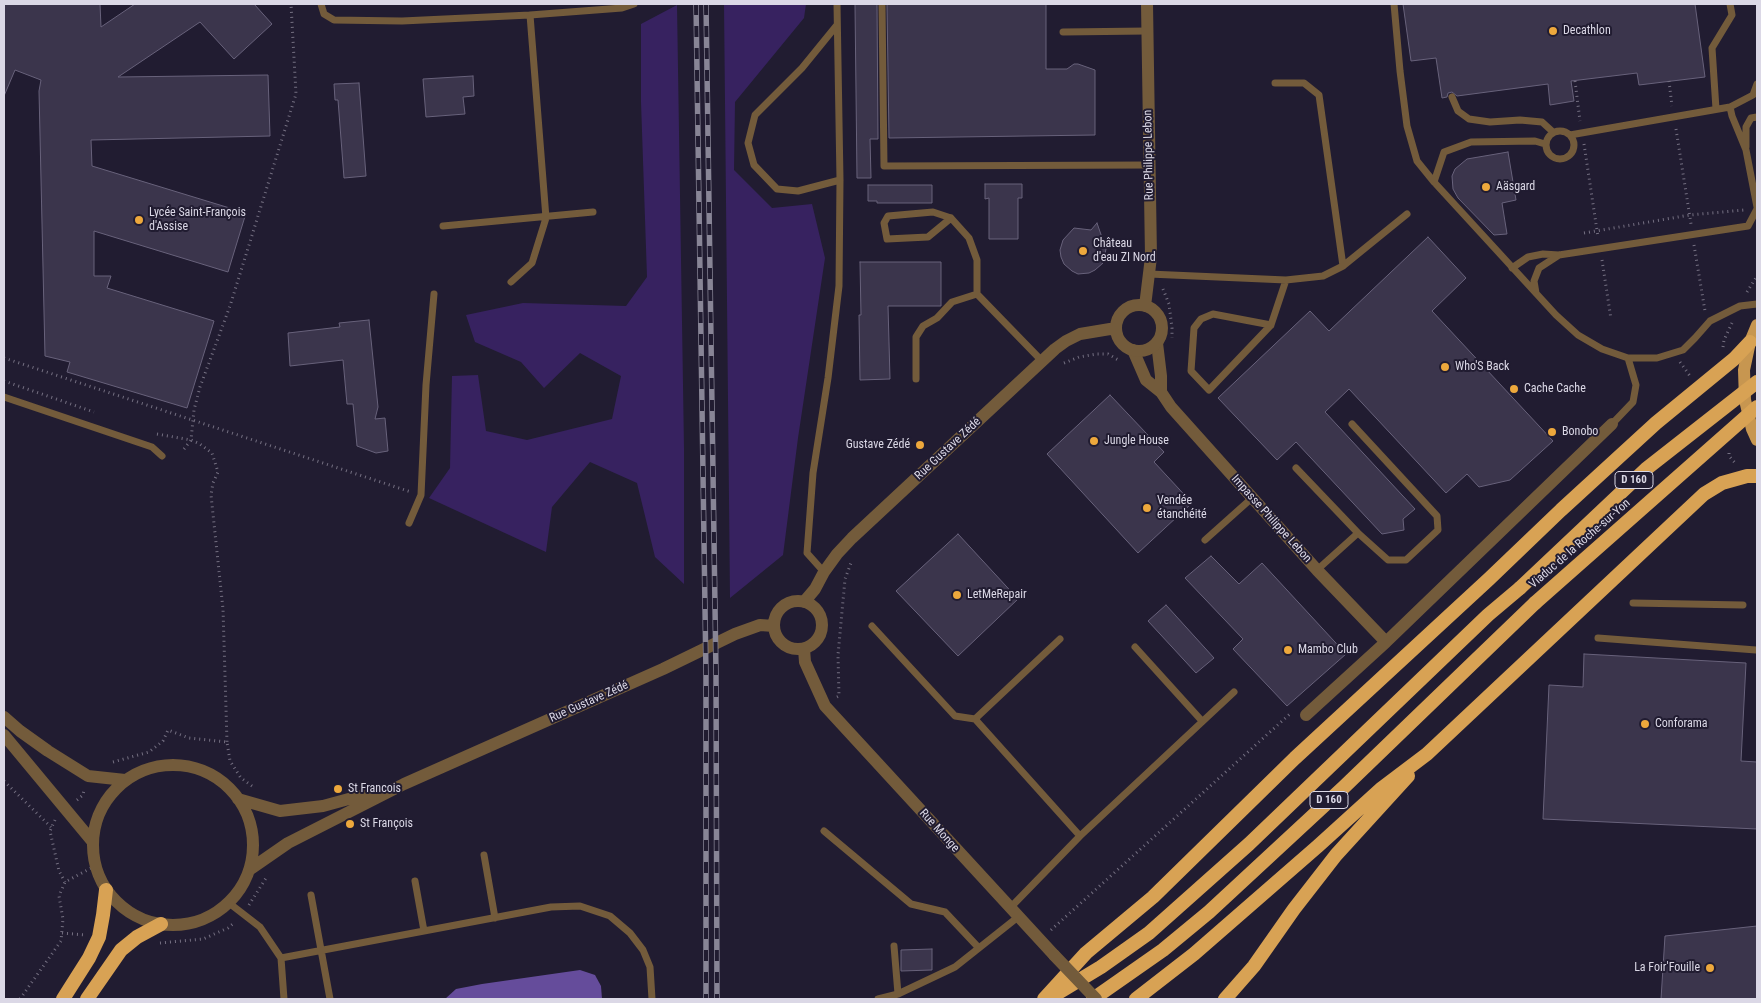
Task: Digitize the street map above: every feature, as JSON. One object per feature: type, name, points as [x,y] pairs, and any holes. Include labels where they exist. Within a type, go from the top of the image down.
[{"type":"highway","points":[[1046,999],[1086,954],[1153,897],[1295,758],[1656,423],[1734,359],[1750,342]]},
{"type":"highway","name":"Viaduc de la Roche-sur-Yon","points":[[1046,999],[1100,967],[1149,933],[1249,844],[1481,622],[1520,588],[1646,469],[1757,382]]},
{"type":"highway","name":"Viaduc de la Roche-sur-Yon","points":[[1094,999],[1163,950],[1209,912],[1344,787],[1535,604],[1757,407]]},
{"type":"highway","points":[[1136,999],[1194,954],[1382,788],[1427,754],[1704,494],[1722,483],[1747,476],[1757,476]]},
{"type":"highway","points":[[1225,999],[1254,966],[1294,909],[1336,855],[1427,754]]},
{"type":"highway","points":[[63,999],[89,958],[99,937],[104,915],[106,890]]},
{"type":"highway","points":[[87,999],[121,950],[137,937],[161,924]]},
{"type":"main road","points":[[1757,325],[1750,342],[1744,370],[1745,400],[1752,429],[1757,440]]},
{"type":"street","name":"Rue Philippe Lebon","points":[[1144,306],[1150,257],[1147,4]]},
{"type":"street","points":[[1136,305],[1144,306],[1156,312],[1162,324],[1162,331],[1156,343],[1145,350],[1134,350],[1128,348],[1119,340],[1116,328],[1122,313],[1128,308],[1136,305]]},
{"type":"street","name":"Rue Gustave Zédé","points":[[804,602],[815,589],[837,554],[852,538],[1042,361],[1066,341],[1080,334],[1116,328]]},
{"type":"street","points":[[1156,343],[1161,376],[1161,392]]},
{"type":"street","name":"Impasse Philippe Lebon","points":[[1134,350],[1146,380],[1161,392],[1171,407],[1252,498],[1386,642]]},
{"type":"street","points":[[1306,716],[1386,642],[1612,424]]},
{"type":"street","points":[[796,601],[804,602],[811,605],[821,618],[821,633],[811,646],[797,650],[783,645],[775,633],[775,618],[783,606],[796,601]]},
{"type":"street","name":"Rue Gustave Zédé","points":[[249,870],[288,843],[404,784],[663,670],[735,634],[760,626],[774,626]]},
{"type":"street","name":"Rue Monge","points":[[804,649],[805,662],[825,706],[1094,999]]},
{"type":"street","points":[[4,717],[48,751],[88,776],[126,780]]},
{"type":"street","points":[[4,736],[92,841]]},
{"type":"street","points":[[163,765],[183,765],[202,770],[219,779],[238,799],[249,821],[252,837],[253,845],[249,870],[241,887],[229,902],[209,917],[186,924],[161,924],[139,918],[121,906],[106,890],[95,866],[92,841],[97,817],[109,796],[126,780],[143,770],[163,765]]},
{"type":"street","name":"Rue Gustave Zédé","points":[[238,799],[280,811],[323,806],[404,784]]},
{"type":"lane","points":[[321,4],[324,14],[334,20],[402,21],[530,15],[622,8],[634,4]]},
{"type":"lane","points":[[824,572],[807,553],[813,473],[828,378],[839,286],[840,180],[837,4]]},
{"type":"lane","points":[[882,4],[884,166],[1149,165]]},
{"type":"lane","points":[[1394,4],[1399,62],[1408,126],[1417,160],[1434,182],[1512,268],[1578,335],[1602,349],[1628,358],[1657,358],[1683,350],[1710,321],[1740,306],[1757,304]]},
{"type":"lane","points":[[1716,109],[1712,48],[1732,15],[1730,4]]},
{"type":"lane","points":[[511,282],[532,263],[546,218],[530,15]]},
{"type":"lane","points":[[837,25],[802,68],[755,115],[748,142],[754,165],[777,188],[798,191],[840,180]]},
{"type":"lane","points":[[1063,32],[1147,31]]},
{"type":"lane","points":[[1275,82],[1304,83],[1319,95],[1343,266]]},
{"type":"lane","points":[[1570,135],[1730,107],[1753,95],[1757,84]]},
{"type":"lane","points":[[1452,97],[1458,111],[1469,119],[1490,122],[1520,120],[1542,122],[1553,132]]},
{"type":"lane","points":[[1730,107],[1746,150]]},
{"type":"lane","points":[[1512,268],[1528,257],[1543,254],[1559,255],[1748,226],[1757,208],[1746,150],[1746,127],[1751,118],[1757,117]]},
{"type":"lane","points":[[1562,130],[1570,135],[1573,138],[1573,152],[1562,159],[1548,154],[1545,144],[1549,135],[1562,130]]},
{"type":"lane","points":[[1434,182],[1444,152],[1471,142],[1535,141],[1545,144]]},
{"type":"lane","points":[[443,226],[546,218],[593,212]]},
{"type":"lane","points":[[951,218],[928,237],[887,239],[884,223],[888,216],[933,212],[951,218],[969,238],[977,260],[977,294],[1042,361]]},
{"type":"lane","points":[[1149,274],[1286,280],[1323,276],[1343,266],[1406,214]]},
{"type":"lane","points":[[1536,294],[1534,280],[1539,268],[1559,255]]},
{"type":"lane","points":[[1271,325],[1213,314],[1201,319],[1194,328],[1191,371],[1209,390],[1271,325],[1286,280]]},
{"type":"lane","points":[[408,523],[421,495],[426,385],[434,294]]},
{"type":"lane","points":[[916,379],[916,337],[923,326],[937,318],[952,302],[977,294]]},
{"type":"lane","points":[[1612,424],[1633,402],[1636,385],[1628,358]]},
{"type":"lane","points":[[4,397],[152,447],[162,456]]},
{"type":"lane","points":[[1296,468],[1358,533],[1388,560],[1406,560],[1438,530],[1437,516],[1352,424]]},
{"type":"lane","points":[[1205,540],[1252,498]]},
{"type":"lane","points":[[1317,570],[1358,533]]},
{"type":"lane","points":[[1633,603],[1743,605]]},
{"type":"lane","points":[[872,626],[955,716],[975,719],[1080,836]]},
{"type":"lane","points":[[1598,638],[1756,650]]},
{"type":"lane","points":[[975,719],[1060,639]]},
{"type":"lane","points":[[1135,647],[1202,721]]},
{"type":"lane","points":[[878,999],[898,994],[955,967],[1014,913],[1080,836],[1234,692]]},
{"type":"lane","points":[[824,831],[911,904],[945,912],[978,947]]},
{"type":"lane","points":[[484,855],[495,918]]},
{"type":"lane","points":[[415,881],[424,931]]},
{"type":"lane","points":[[311,895],[330,999]]},
{"type":"lane","points":[[229,902],[260,927],[281,958],[284,999]]},
{"type":"lane","points":[[281,958],[551,907],[580,906],[610,916],[630,933],[643,950],[650,967],[652,999]]},
{"type":"lane","points":[[894,946],[898,994]]},
{"type":"path","points":[[184,449],[191,440],[194,410],[200,387],[230,306],[296,94],[290,4]]},
{"type":"path","points":[[1575,81],[1611,319]]},
{"type":"path","points":[[1670,82],[1705,311],[1700,318]]},
{"type":"path","points":[[1584,233],[1690,215],[1749,210]]},
{"type":"path","points":[[1149,274],[1166,294],[1172,328],[1171,343]]},
{"type":"path","points":[[1673,353],[1698,388]]},
{"type":"path","points":[[1059,366],[1079,357],[1097,354],[1108,354],[1118,359],[1124,365]]},
{"type":"path","points":[[4,358],[421,495]]},
{"type":"path","points":[[4,381],[98,414]]},
{"type":"path","points":[[155,433],[191,440],[200,444],[212,453],[218,472],[213,483],[211,495],[223,609],[227,742],[230,761],[241,778],[249,785],[257,788]]},
{"type":"path","points":[[825,706],[839,696],[838,655],[845,579],[852,559]]},
{"type":"path","points":[[1040,940],[1292,713],[1306,716]]},
{"type":"path","points":[[112,763],[149,752],[162,741],[168,730],[189,738],[227,742]]},
{"type":"path","points":[[65,882],[59,870],[50,831],[53,822],[83,795],[88,776]]},
{"type":"path","points":[[4,781],[51,827]]},
{"type":"path","points":[[20,999],[61,942],[63,919],[59,896],[65,882],[95,866]]},
{"type":"path","points":[[155,943],[203,939],[228,928],[244,914],[261,884],[271,871]]},
{"type":"path","points":[[62,933],[99,937]]},
{"type":"shaded area","points":[[724,4],[806,4],[804,18],[735,102],[734,170],[772,208],[812,204],[825,258],[798,438],[783,555],[730,598]]},
{"type":"shaded area","points":[[677,5],[684,448],[684,584],[655,557],[637,483],[590,462],[552,507],[546,552],[429,498],[450,468],[452,376],[478,375],[486,431],[527,440],[612,419],[621,376],[580,353],[544,388],[521,362],[475,342],[466,315],[523,303],[626,306],[647,277],[641,102],[641,24]]},
{"type":"shaded area","points":[[580,970],[595,975],[601,986],[602,999],[445,999],[456,989]]},
{"type":"building","points":[[4,4],[100,4],[101,27],[135,4],[254,4],[272,24],[234,59],[200,22],[118,77],[268,75],[270,136],[91,140],[92,166],[246,213],[228,272],[94,231],[94,276],[111,276],[107,288],[214,321],[187,408],[67,372],[70,362],[45,356],[39,91],[41,80],[15,70],[4,96]]},
{"type":"building","points":[[855,4],[877,4],[878,139],[870,139],[871,178],[857,178]]},
{"type":"building","points":[[887,4],[1046,4],[1046,69],[1067,69],[1074,64],[1078,64],[1095,70],[1095,135],[889,138]]},
{"type":"building","name":"Decathlon","points":[[1403,4],[1695,4],[1705,77],[1639,85],[1637,73],[1571,81],[1574,101],[1550,105],[1548,84],[1457,96],[1452,92],[1448,93],[1447,97],[1442,98],[1436,58],[1411,61]]},
{"type":"building","points":[[473,76],[474,96],[463,97],[465,114],[426,117],[423,79]]},
{"type":"building","points":[[359,83],[366,176],[344,178],[338,100],[335,100],[334,84]]},
{"type":"building","points":[[1508,152],[1516,200],[1502,203],[1507,234],[1494,235],[1458,198],[1453,189],[1452,176],[1455,169],[1467,159]]},
{"type":"building","points":[[985,184],[1022,184],[1022,198],[1018,198],[1018,239],[989,239],[989,198],[985,199]]},
{"type":"building","points":[[868,185],[932,185],[932,203],[877,203],[877,201],[868,201]]},
{"type":"building","name":"Château d'eau ZI Nord","points":[[1097,223],[1106,249],[1103,263],[1089,273],[1078,274],[1064,264],[1060,250],[1063,240],[1074,228],[1091,230]]},
{"type":"building","points":[[1428,237],[1466,278],[1432,311],[1553,441],[1510,480],[1479,487],[1467,474],[1446,493],[1349,389],[1325,412],[1415,509],[1403,519],[1404,530],[1382,534],[1296,442],[1277,460],[1218,398],[1310,311],[1329,331]]},
{"type":"building","points":[[860,262],[941,262],[941,306],[888,306],[890,379],[860,380]]},
{"type":"building","points":[[369,320],[378,407],[375,419],[385,418],[388,451],[376,453],[357,446],[353,404],[347,404],[343,360],[290,366],[288,333],[340,327],[339,323]]},
{"type":"building","points":[[1110,395],[1164,452],[1154,462],[1192,503],[1138,553],[1047,454]]},
{"type":"building","name":"LetMeRepair","points":[[958,534],[1018,599],[958,656],[896,591]]},
{"type":"building","points":[[1211,556],[1239,584],[1262,563],[1346,654],[1287,706],[1233,649],[1243,639],[1185,578]]},
{"type":"building","points":[[1166,605],[1214,658],[1196,673],[1148,621]]},
{"type":"building","name":"Conforama","points":[[1584,654],[1746,663],[1741,761],[1757,762],[1757,829],[1543,819],[1549,685],[1583,687]]},
{"type":"building","name":"La Foir'Fouille","points":[[1757,926],[1757,999],[1661,999],[1665,936]]},
{"type":"building","points":[[932,949],[932,970],[901,971],[901,950]]},
{"type":"railway","points":[[696,4],[706,675],[706,999]]},
{"type":"railway","points":[[706,4],[716,674],[717,999]]},
{"type":"place","name":"Decathlon","points":[[1553,31]]},
{"type":"place","name":"Aäsgard","points":[[1486,187]]},
{"type":"place","name":"Lycée Saint-François d'Assise","points":[[139,220]]},
{"type":"place","name":"Château d'eau ZI Nord","points":[[1083,251]]},
{"type":"place","name":"Who'S Back","points":[[1445,367]]},
{"type":"place","name":"Cache Cache","points":[[1514,389]]},
{"type":"place","name":"Bonobo","points":[[1552,432]]},
{"type":"place","name":"Jungle House","points":[[1094,441]]},
{"type":"place","name":"Gustave Zédé","points":[[920,445]]},
{"type":"place","name":"Vendée étanchéité","points":[[1147,508]]},
{"type":"place","name":"LetMeRepair","points":[[957,595]]},
{"type":"place","name":"Mambo Club","points":[[1288,650]]},
{"type":"place","name":"Conforama","points":[[1645,724]]},
{"type":"place","name":"St Francois","points":[[338,789]]},
{"type":"place","name":"St François","points":[[350,824]]},
{"type":"place","name":"La Foir'Fouille","points":[[1710,968]]}]
